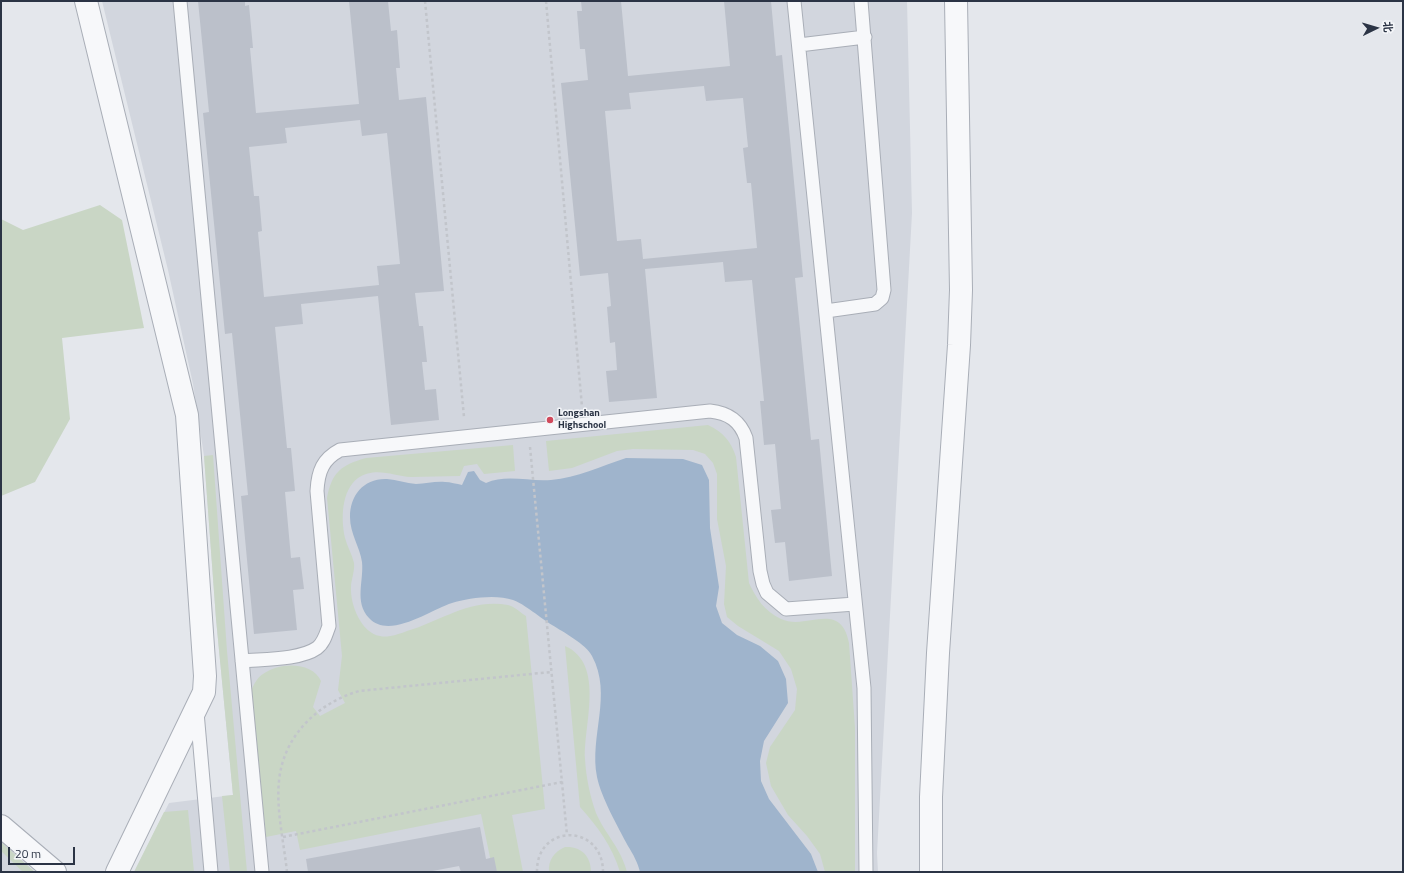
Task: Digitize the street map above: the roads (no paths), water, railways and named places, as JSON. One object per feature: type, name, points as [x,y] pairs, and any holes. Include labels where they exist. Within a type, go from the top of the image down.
[{"type":"street","points":[[86,1],[187,415],[205,676],[204,692],[117,872]]},
{"type":"street","points":[[931,872],[931,797],[937,675],[961,290],[956,1]]},
{"type":"street","points":[[1,826],[55,872]]},
{"type":"lane","points":[[180,1],[262,872]]},
{"type":"lane","points":[[794,1],[864,688],[866,872]]},
{"type":"lane","points":[[826,311],[875,304],[882,298],[884,290],[861,1]]},
{"type":"lane","points":[[799,44],[865,37]]},
{"type":"lane","points":[[242,661],[295,656],[318,648],[325,638],[328,626],[317,491],[318,475],[323,464],[330,455],[340,450],[710,411],[723,413],[733,418],[742,427],[746,438],[760,571],[767,593],[786,609],[856,604]]},
{"type":"lane","points":[[196,708],[211,872]]},
{"type":"water","points":[[626,458],[683,459],[702,465],[709,480],[710,528],[719,587],[716,606],[722,623],[737,635],[760,646],[778,661],[786,679],[788,703],[764,741],[760,761],[761,781],[769,799],[811,854],[818,872],[640,872],[638,865],[606,803],[597,777],[595,762],[601,686],[598,671],[592,656],[585,647],[522,604],[506,598],[482,597],[459,601],[398,625],[387,626],[377,624],[364,612],[361,598],[362,562],[350,523],[350,517],[356,495],[365,485],[379,479],[387,479],[416,484],[449,482],[462,485],[468,472],[474,471],[480,480],[486,483],[502,479],[561,479]]},
{"type":"place","name":"Longshan Highschool","points":[[550,420]]}]
